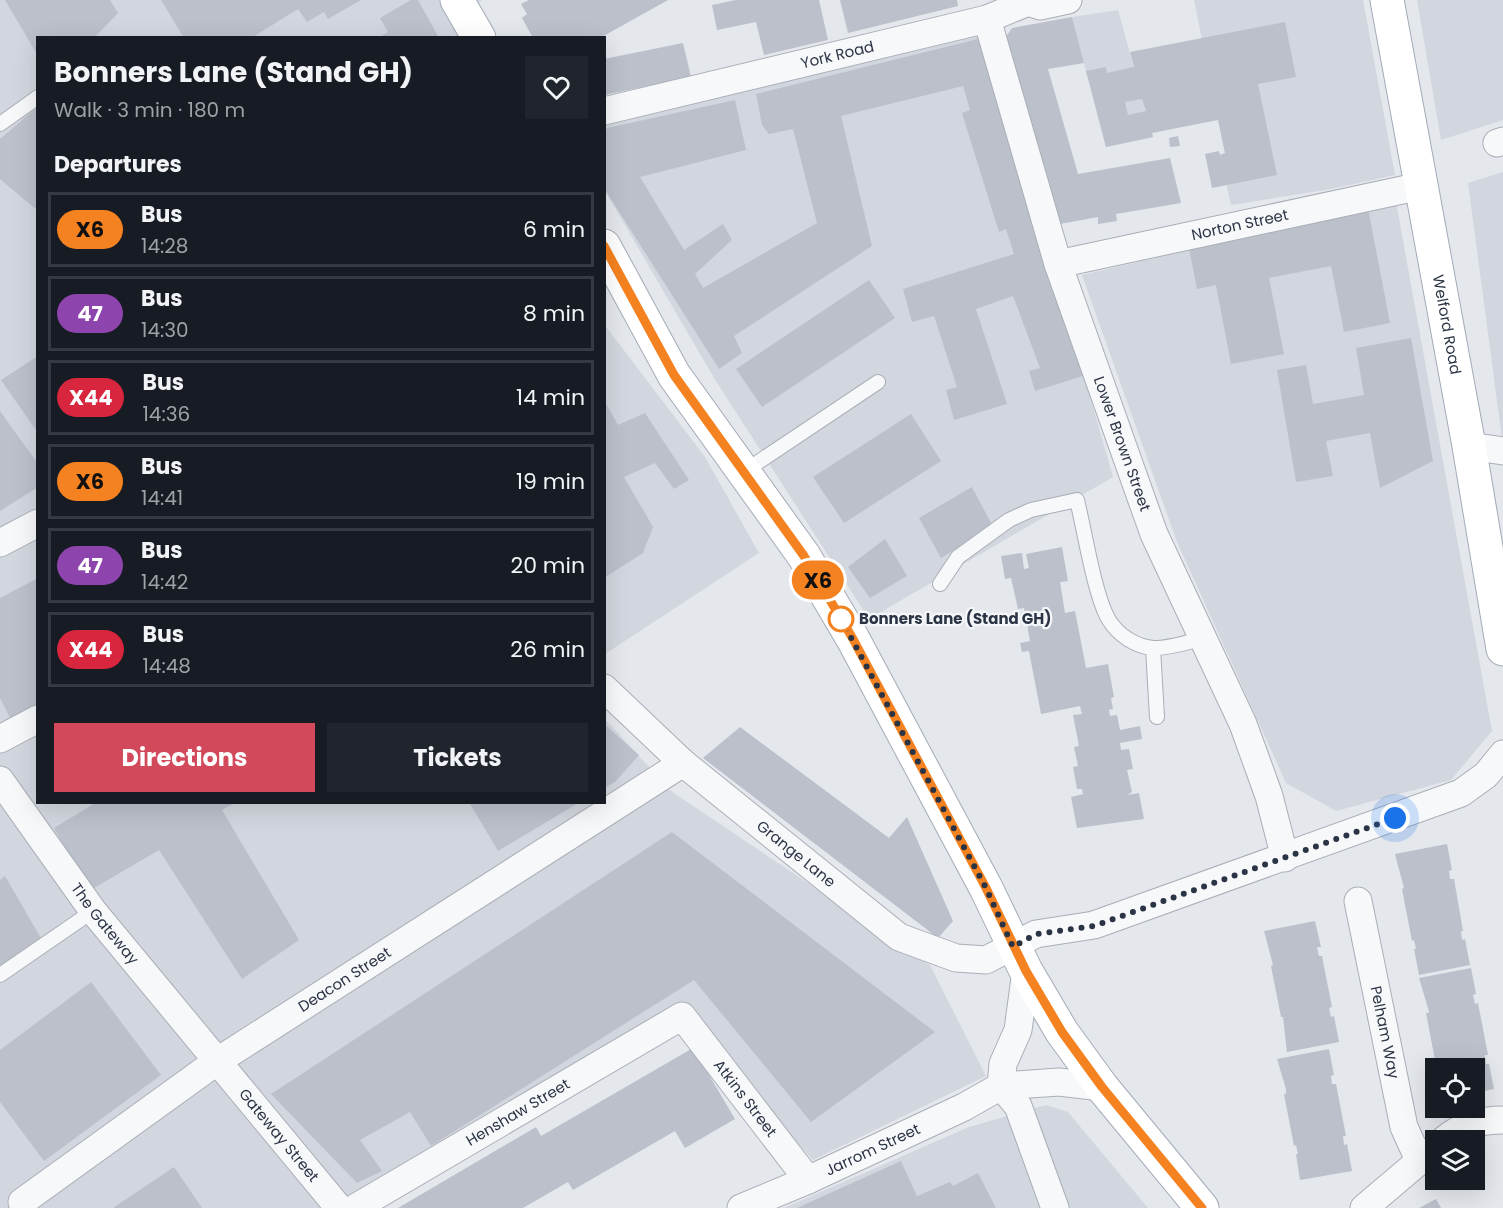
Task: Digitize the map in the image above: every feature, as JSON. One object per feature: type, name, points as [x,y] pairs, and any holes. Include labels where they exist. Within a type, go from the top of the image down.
[{"type":"main road","points":[[457,0],[479,36]]},
{"type":"main road","name":"Welford Road","points":[[1387,0],[1469,446],[1503,649]]},
{"type":"main road","points":[[606,250],[674,375],[804,556],[853,639],[986,888],[1020,959],[1062,1032],[1102,1087],[1202,1208]]},
{"type":"street","name":"York Road","points":[[606,110],[1029,1],[1040,6],[1068,0]]},
{"type":"street","name":"Lower Brown Street","points":[[997,10],[1058,264],[1154,534],[1244,724],[1269,796],[1285,858]]},
{"type":"street","name":"Norton Street","points":[[1058,264],[1420,186]]},
{"type":"street","points":[[1469,446],[1503,451]]},
{"type":"street","points":[[0,543],[36,524]]},
{"type":"street","name":"Grange Lane","points":[[606,690],[683,763],[899,937],[956,958],[974,960],[1020,959],[1036,934],[1094,926],[1461,793],[1486,775],[1503,754]]},
{"type":"street","points":[[0,739],[36,720]]},
{"type":"street","name":"Deacon Street","points":[[18,1205],[216,1062],[683,763]]},
{"type":"street","name":"The Gateway","points":[[0,780],[93,911],[216,1062]]},
{"type":"street","name":"Pelham Way","points":[[1358,901],[1404,1126],[1425,1151]]},
{"type":"street","points":[[1020,959],[1018,1030],[1004,1064],[1001,1086],[1018,1106],[1055,1208]]},
{"type":"street","name":"Atkins Street","points":[[682,1016],[808,1180]]},
{"type":"street","name":"Henshaw Street","points":[[355,1208],[682,1016]]},
{"type":"street","name":"Gateway Street","points":[[216,1062],[339,1208]]},
{"type":"street","name":"Jarrom Street","points":[[741,1208],[808,1180],[964,1107],[1001,1086],[1059,1082],[1102,1087]]},
{"type":"street","points":[[1456,1130],[1473,1123],[1503,1120]]},
{"type":"street","points":[[1372,1207],[1425,1155]]},
{"type":"lane","points":[[0,124],[36,98]]},
{"type":"lane","points":[[745,471],[878,382]]},
{"type":"lane","points":[[940,584],[958,557],[1009,520],[1031,510],[1077,500],[1107,618],[1117,632],[1132,642],[1153,648],[1204,638]]},
{"type":"lane","points":[[1153,648],[1156,717]]},
{"type":"lane","points":[[0,975],[93,911]]},
{"type":"shaded area","points":[[0,0],[483,0],[479,2],[491,36],[36,36],[36,804],[606,804],[606,720],[671,791],[930,965],[986,1076],[813,1160],[681,1016],[338,1208],[0,1208]]},
{"type":"shaded area","points":[[1194,0],[1363,0],[1395,175],[1331,189],[1231,205],[1220,155],[1225,153]]},
{"type":"shaded area","points":[[1417,0],[1503,0],[1503,120],[1441,140]]},
{"type":"shaded area","points":[[1118,10],[1153,137],[1106,147],[1072,17]]},
{"type":"shaded area","points":[[985,27],[1113,477],[869,619],[714,378],[606,193],[606,115]]},
{"type":"shaded area","points":[[1503,172],[1503,446],[1468,183]]},
{"type":"shaded area","points":[[1396,202],[1492,731],[1451,780],[1336,811],[1286,783],[1177,542],[1082,275]]},
{"type":"shaded area","points":[[606,327],[705,457],[759,553],[606,653]]},
{"type":"shaded area","points":[[1046,1105],[1068,1112],[1148,1208],[784,1208],[969,1127]]},
{"type":"building","points":[[5,0],[110,0],[118,13],[96,36],[36,36],[36,53]]},
{"type":"building","points":[[161,0],[361,0],[328,19],[324,12],[307,22],[298,9],[254,36],[183,36]]},
{"type":"building","points":[[411,0],[418,0],[438,36],[381,36],[388,32],[380,18]]},
{"type":"building","points":[[529,0],[668,0],[604,36],[532,36],[522,18],[527,14],[521,4]]},
{"type":"building","points":[[736,0],[819,0],[828,40],[764,55],[756,22],[717,30],[712,5]]},
{"type":"building","points":[[840,0],[957,0],[958,6],[848,33]]},
{"type":"building","points":[[1072,17],[1084,63],[1048,69],[1078,174],[1170,158],[1181,203],[1116,214],[1117,221],[1098,224],[1098,217],[1060,224],[1004,40],[1012,28]]},
{"type":"building","points":[[1285,22],[1296,77],[1258,84],[1277,175],[1212,188],[1205,154],[1219,151],[1220,155],[1225,153],[1218,120],[1152,133],[1153,137],[1106,147],[1086,71],[1106,67],[1107,73],[1134,67],[1130,52]],"holes":[[[1142,99],[1146,111],[1128,115],[1125,102]]]},
{"type":"building","points":[[978,39],[982,40],[1089,374],[1035,391],[1029,371],[1040,368],[1013,296],[976,309],[1007,404],[954,420],[946,390],[957,387],[934,316],[912,322],[903,289],[1014,254],[1006,229],[999,232],[962,113],[970,110],[963,86],[841,116],[872,246],[734,336],[742,353],[719,369],[606,191],[606,130],[607,128],[735,100],[746,150],[640,177],[684,250],[723,224],[732,240],[695,274],[703,288],[817,223],[793,129],[769,134],[762,125],[756,94]]},
{"type":"building","points":[[683,43],[691,77],[606,95],[606,59]]},
{"type":"building","points":[[36,110],[36,209],[0,179],[0,139]]},
{"type":"building","points":[[1178,136],[1180,146],[1170,147],[1169,138]]},
{"type":"building","points":[[1368,208],[1390,323],[1344,332],[1331,266],[1269,278],[1284,354],[1231,364],[1216,285],[1197,289],[1188,243]]},
{"type":"building","points":[[869,280],[895,318],[762,407],[736,369]]},
{"type":"building","points":[[1411,338],[1433,461],[1380,488],[1370,433],[1326,441],[1333,476],[1296,482],[1277,370],[1306,365],[1313,404],[1364,395],[1356,348]]},
{"type":"building","points":[[36,357],[36,430],[1,380]]},
{"type":"building","points":[[606,404],[618,425],[645,413],[689,480],[674,489],[655,463],[624,477],[653,527],[643,553],[606,577]]},
{"type":"building","points":[[0,411],[36,461],[36,488],[0,511]]},
{"type":"building","points":[[911,414],[941,461],[844,523],[813,477]]},
{"type":"building","points":[[972,487],[993,527],[941,558],[919,518]]},
{"type":"building","points":[[885,539],[907,576],[870,598],[848,567]]},
{"type":"building","points":[[1062,547],[1068,581],[1060,582],[1065,613],[1075,611],[1086,668],[1108,664],[1114,697],[1111,698],[1113,709],[1109,710],[1110,716],[1117,715],[1120,730],[1140,726],[1142,739],[1120,743],[1121,750],[1129,749],[1133,769],[1127,770],[1132,792],[1127,795],[1139,793],[1144,819],[1077,828],[1071,797],[1083,794],[1082,789],[1077,789],[1073,767],[1078,766],[1074,747],[1079,746],[1073,715],[1082,714],[1080,706],[1041,714],[1029,651],[1022,652],[1020,643],[1030,641],[1024,608],[1018,609],[1011,578],[1005,579],[1001,556],[1022,553],[1024,569],[1029,568],[1026,554]]},
{"type":"building","points":[[36,579],[36,707],[11,720],[0,698],[0,598]]},
{"type":"building","points":[[606,726],[639,755],[615,782],[606,787]]},
{"type":"building","points":[[740,727],[889,838],[907,817],[953,921],[938,938],[703,758]]},
{"type":"building","points":[[94,804],[232,804],[222,810],[299,940],[242,979],[159,850],[89,891],[54,828]]},
{"type":"building","points":[[470,804],[577,804],[498,851]]},
{"type":"building","points":[[672,832],[935,1032],[811,1122],[694,980],[431,1146],[410,1112],[360,1140],[382,1171],[357,1183],[271,1094]]},
{"type":"building","points":[[1447,844],[1452,870],[1449,871],[1450,879],[1454,879],[1463,931],[1461,931],[1462,940],[1465,939],[1470,965],[1419,975],[1414,949],[1416,949],[1414,940],[1412,941],[1402,889],[1404,888],[1395,854]]},
{"type":"building","points":[[5,876],[42,940],[0,968],[0,880]]},
{"type":"building","points":[[1315,921],[1321,947],[1317,947],[1319,956],[1322,956],[1332,1007],[1329,1008],[1331,1017],[1334,1016],[1339,1042],[1287,1052],[1283,1017],[1281,1017],[1271,966],[1273,965],[1264,931]]},
{"type":"building","points":[[1471,968],[1476,994],[1473,995],[1475,1004],[1478,1003],[1488,1055],[1485,1055],[1486,1064],[1489,1064],[1494,1089],[1485,1091],[1485,1058],[1435,1058],[1426,1013],[1429,1013],[1419,978]]},
{"type":"building","points":[[91,982],[161,1075],[44,1161],[0,1102],[0,1050]]},
{"type":"building","points":[[693,1048],[735,1119],[685,1148],[675,1131],[573,1190],[568,1182],[523,1208],[398,1208],[536,1127],[541,1136]]},
{"type":"building","points":[[1329,1049],[1334,1075],[1331,1076],[1332,1084],[1336,1084],[1346,1136],[1343,1136],[1344,1145],[1347,1144],[1352,1171],[1300,1180],[1296,1154],[1298,1154],[1296,1145],[1294,1146],[1284,1094],[1286,1094],[1286,1089],[1277,1059]]},
{"type":"building","points":[[901,1161],[917,1196],[950,1182],[953,1186],[978,1173],[996,1208],[797,1208]]},
{"type":"building","points":[[174,1167],[202,1208],[113,1208]]},
{"type":"building","points":[[1436,1199],[1441,1208],[1419,1208]]},
{"type":"bus line","name":"X6","points":[[606,250],[674,375],[804,556],[853,639],[986,888],[1013,947],[1062,1032],[1102,1087],[1202,1208]]},
{"type":"place","name":"Bonners Lane (Stand GH)","points":[[841,619]]},
{"type":"route","points":[[841,619],[986,888],[1013,947],[1036,934],[1094,926],[1395,818]]}]
